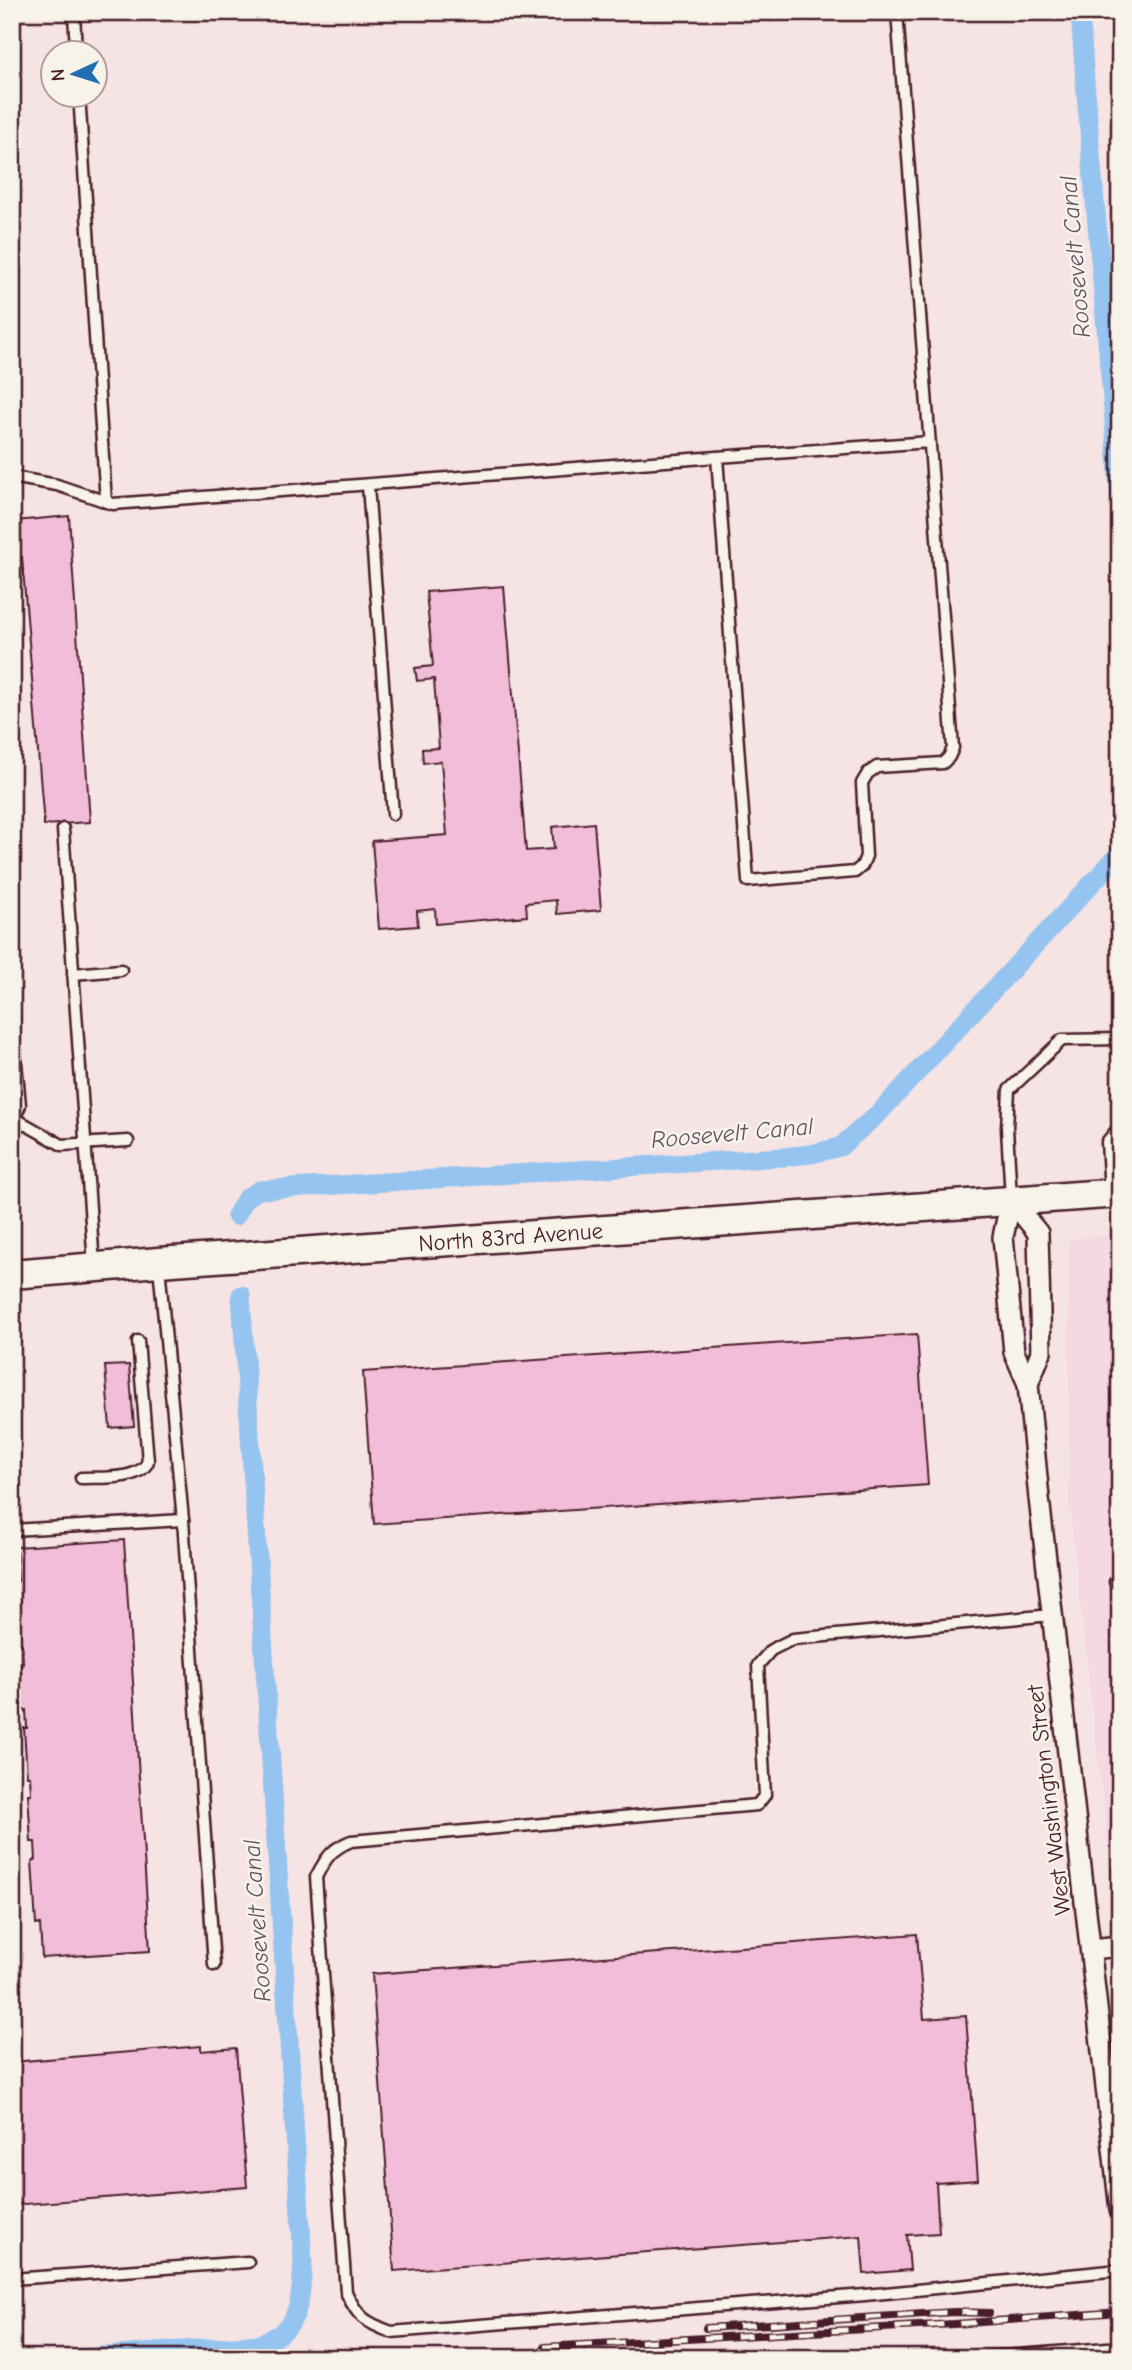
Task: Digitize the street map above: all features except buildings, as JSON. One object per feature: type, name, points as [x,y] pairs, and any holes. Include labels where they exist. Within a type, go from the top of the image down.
[{"type":"main road","name":"North 83rd Avenue","points":[[12,1274],[1115,1193]]},
{"type":"street","name":"West Washington Street","points":[[1011,1200],[1003,1237],[1014,1352],[1028,1384],[1120,2210]]},
{"type":"street","name":"West Washington Street","points":[[1011,1200],[1038,1233],[1041,1352],[1028,1384]]},
{"type":"street","points":[[1091,1949],[1120,1946]]},
{"type":"lane","points":[[74,12],[75,38]]},
{"type":"lane","points":[[717,457],[748,881],[855,872],[862,866],[866,856],[862,783],[867,773],[877,767],[943,763],[953,748],[897,12]]},
{"type":"lane","points":[[80,108],[106,502]]},
{"type":"lane","points":[[12,477],[57,485],[113,504],[930,442]]},
{"type":"lane","points":[[368,486],[393,814]]},
{"type":"lane","points":[[63,829],[94,1268]]},
{"type":"lane","points":[[73,974],[121,970]]},
{"type":"lane","points":[[12,1020],[20,1105],[14,1121],[62,1145],[128,1141]]},
{"type":"lane","points":[[1011,1200],[1007,1128],[1009,1090],[1062,1040],[1120,1039]]},
{"type":"lane","points":[[1115,1193],[1108,1142],[1116,1131],[1120,1130]]},
{"type":"lane","points":[[159,1262],[183,1520],[214,1965]]},
{"type":"lane","points":[[81,1478],[137,1474],[145,1469],[148,1461],[138,1341]]},
{"type":"lane","points":[[12,1530],[183,1520]]},
{"type":"lane","points":[[1052,1615],[793,1639],[771,1650],[758,1665],[765,1795],[757,1805],[351,1840],[337,1847],[326,1859],[316,1877],[346,2292],[367,2323],[391,2332],[864,2295],[1120,2270]]},
{"type":"lane","points":[[12,2279],[248,2262]]},
{"type":"lane","points":[[979,2358],[1058,2355],[1120,2347]]},
{"type":"shaded area","points":[[1120,1235],[1120,1953],[1069,1502],[1069,1239]]},
{"type":"waterway","name":"Roosevelt Canal","points":[[1080,12],[1120,498]]},
{"type":"waterway","name":"Roosevelt Canal","points":[[236,1216],[246,1198],[259,1190],[783,1157],[840,1147],[881,1111],[1120,853]]},
{"type":"waterway","name":"Roosevelt Canal","points":[[78,2358],[260,2344],[288,2327],[297,2310],[301,2290],[303,2260],[241,1295]]},
{"type":"railway","points":[[706,2328],[954,2312],[989,2313]]},
{"type":"railway","points":[[544,2347],[1120,2312]]}]
